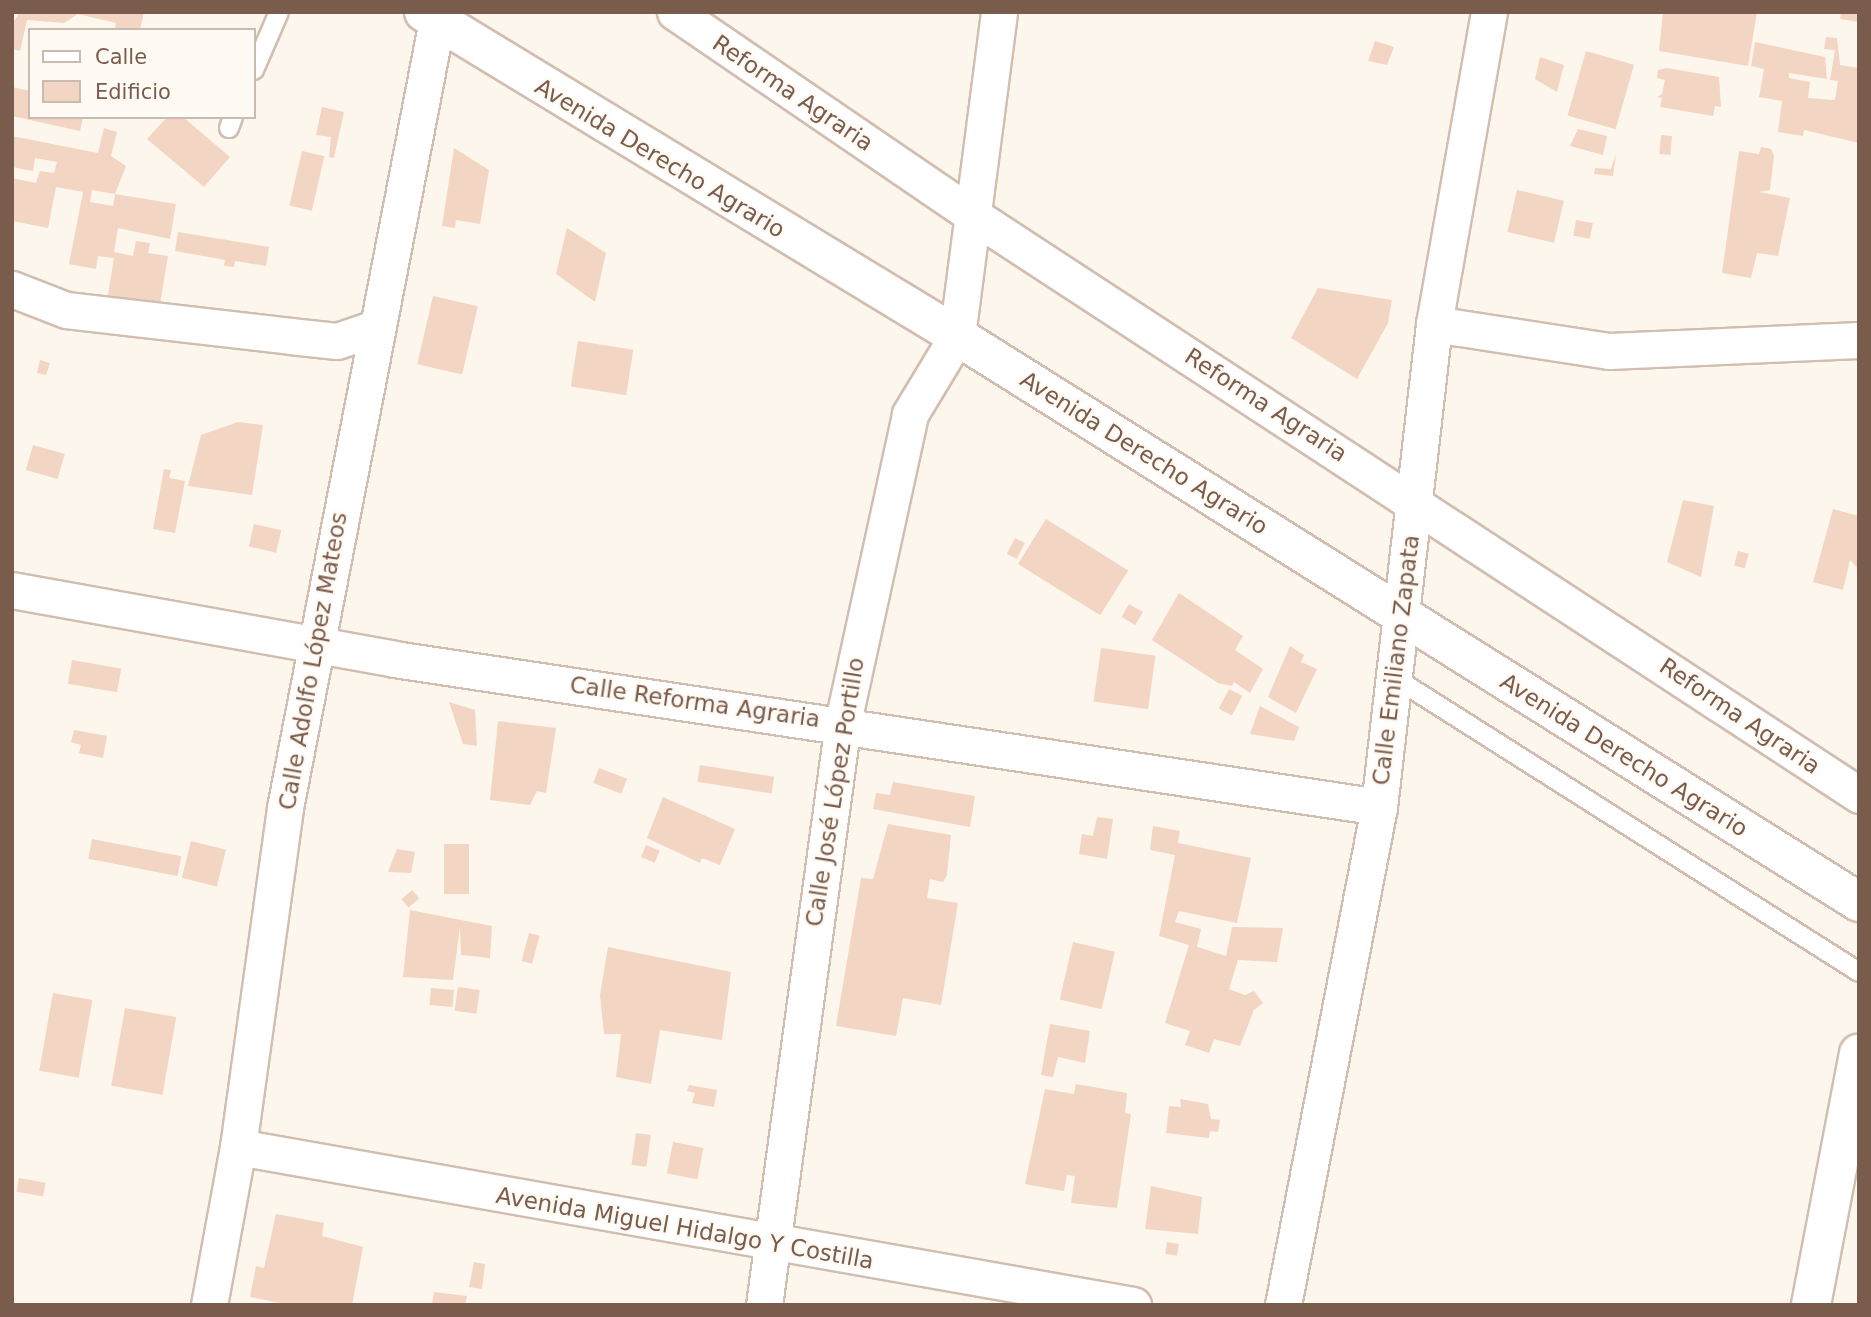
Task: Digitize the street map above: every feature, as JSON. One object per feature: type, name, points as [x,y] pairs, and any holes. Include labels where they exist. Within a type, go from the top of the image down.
[{"type":"street","name":"Reforma Agraria","points":[[675,12],[974,216],[1415,500],[1859,795]]},
{"type":"street","points":[[957,336],[999,12]]},
{"type":"street","name":"Calle Emiliano Zapata","points":[[1283,1305],[1379,807],[1434,324],[1489,12]]},
{"type":"street","name":"Calle Adolfo López Mateos","points":[[209,1305],[238,1147],[285,808],[430,16]]},
{"type":"street","name":"Avenida Derecho Agrario","points":[[430,16],[957,336],[1859,902]]},
{"type":"street","points":[[12,289],[66,310],[290,336],[337,341],[375,328]]},
{"type":"street","points":[[1434,324],[1609,351],[1859,340]]},
{"type":"street","name":"Calle José López Portillo","points":[[764,1305],[769,1242],[843,722],[910,414],[957,336]]},
{"type":"street","name":"Calle Reforma Agraria","points":[[12,590],[316,642],[394,659],[843,722],[1379,807]]},
{"type":"street","points":[[1811,1305],[1859,1054]]},
{"type":"street","name":"Avenida Miguel Hidalgo Y Costilla","points":[[238,1147],[1133,1305]]},
{"type":"lane","points":[[256,65],[279,12]]},
{"type":"lane","points":[[1395,678],[1859,972]]},
{"type":"building","points":[[20,12],[144,12],[140,28],[115,28],[116,23],[78,14],[64,23],[27,20],[20,51],[12,49],[12,24]]},
{"type":"building","points":[[1663,12],[1757,12],[1748,66],[1659,51]]},
{"type":"building","points":[[1841,12],[1859,12],[1859,22],[1840,19]]},
{"type":"building","points":[[1826,37],[1837,38],[1840,65],[1859,68],[1859,143],[1804,130],[1803,136],[1778,132],[1782,101],[1759,97],[1764,69],[1751,66],[1755,42],[1825,57],[1827,79],[1789,73],[1789,78],[1810,82],[1808,98],[1835,100],[1838,81],[1830,80],[1835,50],[1824,49]]},
{"type":"building","points":[[1375,41],[1394,47],[1387,65],[1368,61]]},
{"type":"building","points":[[1586,51],[1634,65],[1616,129],[1568,115]]},
{"type":"building","points":[[1540,57],[1564,65],[1557,92],[1535,79]]},
{"type":"building","points":[[1667,68],[1719,77],[1721,107],[1715,106],[1713,116],[1660,107],[1662,98],[1657,97],[1662,94],[1665,80],[1657,78],[1658,70]]},
{"type":"building","points":[[12,87],[28,91],[28,119],[83,119],[80,131],[12,116]]},
{"type":"building","points":[[322,107],[344,112],[334,158],[329,157],[331,137],[316,135]]},
{"type":"building","points":[[165,119],[185,119],[230,157],[204,187],[147,139]]},
{"type":"building","points":[[104,128],[117,132],[111,156],[126,166],[115,194],[176,204],[170,239],[118,228],[114,252],[133,256],[136,241],[150,243],[148,253],[168,256],[160,304],[108,295],[114,258],[98,256],[96,269],[69,264],[83,192],[56,187],[48,228],[12,221],[12,178],[36,183],[40,171],[54,173],[57,162],[35,158],[33,171],[12,167],[12,136],[98,153]],"holes":[[[92,190],[115,194],[113,206],[90,202]]]},
{"type":"building","points":[[1578,129],[1607,136],[1603,155],[1570,146]]},
{"type":"building","points":[[1661,135],[1672,136],[1670,155],[1659,154]]},
{"type":"building","points":[[1761,147],[1771,149],[1774,156],[1770,190],[1759,192],[1790,198],[1778,256],[1757,253],[1751,278],[1722,273],[1739,151],[1759,154]]},
{"type":"building","points":[[454,148],[489,170],[480,224],[456,220],[455,228],[442,226]]},
{"type":"building","points":[[302,151],[324,156],[312,211],[289,206]]},
{"type":"building","points":[[1616,154],[1613,176],[1594,174],[1595,168],[1611,169]]},
{"type":"building","points":[[1517,190],[1564,201],[1554,243],[1507,232]]},
{"type":"building","points":[[1576,220],[1593,223],[1590,239],[1573,236]]},
{"type":"building","points":[[567,228],[606,253],[595,302],[556,274]]},
{"type":"building","points":[[178,232],[269,247],[266,266],[235,261],[234,267],[224,266],[225,260],[175,251]]},
{"type":"building","points":[[1318,288],[1392,300],[1388,323],[1357,379],[1291,338]]},
{"type":"building","points":[[433,296],[478,306],[462,375],[417,364]]},
{"type":"building","points":[[578,341],[633,350],[626,395],[571,386]]},
{"type":"building","points":[[40,360],[50,363],[46,375],[37,373]]},
{"type":"building","points":[[238,422],[263,425],[252,495],[188,486],[201,435]]},
{"type":"building","points":[[33,445],[65,454],[58,479],[26,470]]},
{"type":"building","points":[[164,469],[171,470],[169,478],[185,481],[175,533],[153,529]]},
{"type":"building","points":[[1683,500],[1714,506],[1701,577],[1667,562]]},
{"type":"building","points":[[1833,509],[1859,516],[1859,570],[1850,560],[1843,590],[1813,582]]},
{"type":"building","points":[[1046,519],[1128,570],[1100,615],[1018,564]]},
{"type":"building","points":[[254,524],[281,530],[276,553],[249,546]]},
{"type":"building","points":[[1015,538],[1025,543],[1017,559],[1007,554]]},
{"type":"building","points":[[1738,551],[1749,554],[1745,568],[1734,565]]},
{"type":"building","points":[[1179,593],[1243,636],[1235,650],[1263,669],[1250,693],[1234,682],[1232,686],[1218,683],[1152,640]]},
{"type":"building","points":[[1129,604],[1143,612],[1135,625],[1122,617]]},
{"type":"building","points":[[1290,646],[1304,655],[1301,662],[1317,669],[1296,713],[1268,697]]},
{"type":"building","points":[[1101,648],[1155,656],[1148,709],[1093,701]]},
{"type":"building","points":[[72,660],[121,669],[117,692],[68,684]]},
{"type":"building","points":[[1229,689],[1242,696],[1232,715],[1219,708]]},
{"type":"building","points":[[449,702],[475,710],[477,746],[463,744]]},
{"type":"building","points":[[1260,706],[1299,727],[1294,741],[1250,734]]},
{"type":"building","points":[[498,721],[556,728],[546,793],[537,791],[530,805],[490,800]]},
{"type":"building","points":[[74,730],[107,736],[103,758],[79,753],[81,745],[71,742]]},
{"type":"building","points":[[700,765],[774,777],[771,794],[697,782]]},
{"type":"building","points":[[599,768],[627,779],[621,794],[593,783]]},
{"type":"building","points":[[893,782],[975,796],[970,827],[873,809],[876,793],[890,795]]},
{"type":"building","points":[[663,797],[735,829],[720,865],[702,858],[700,863],[647,838]]},
{"type":"building","points":[[1097,817],[1113,819],[1107,859],[1079,854],[1082,834],[1093,836]]},
{"type":"building","points":[[888,824],[951,835],[947,875],[943,882],[930,879],[927,898],[958,903],[941,1005],[903,998],[896,1036],[836,1026],[861,878],[873,879]]},
{"type":"building","points":[[1153,826],[1180,831],[1178,843],[1251,858],[1237,923],[1179,911],[1175,922],[1201,929],[1197,947],[1226,956],[1232,927],[1283,928],[1277,962],[1238,960],[1229,989],[1245,995],[1254,991],[1263,1003],[1254,1010],[1240,1046],[1214,1039],[1209,1053],[1185,1045],[1190,1031],[1165,1023],[1189,945],[1159,936],[1175,855],[1150,850]]},
{"type":"building","points":[[92,839],[181,856],[178,876],[88,859]]},
{"type":"building","points":[[191,841],[226,850],[217,887],[182,878]]},
{"type":"building","points":[[444,844],[469,844],[469,894],[444,894]]},
{"type":"building","points":[[646,845],[660,851],[655,863],[641,857]]},
{"type":"building","points":[[397,849],[415,852],[411,873],[388,872]]},
{"type":"building","points":[[412,890],[419,898],[409,907],[401,899]]},
{"type":"building","points":[[410,910],[492,926],[490,958],[461,955],[460,927],[453,980],[403,977]]},
{"type":"building","points":[[529,933],[540,936],[532,964],[521,961]]},
{"type":"building","points":[[1073,942],[1115,952],[1102,1009],[1060,999]]},
{"type":"building","points":[[608,947],[731,972],[722,1040],[660,1030],[651,1084],[616,1077],[621,1034],[604,1034],[600,995]]},
{"type":"building","points":[[458,987],[480,990],[476,1014],[455,1011]]},
{"type":"building","points":[[431,988],[454,990],[452,1007],[430,1005]]},
{"type":"building","points":[[53,993],[92,1000],[79,1078],[39,1071]]},
{"type":"building","points":[[125,1008],[176,1017],[162,1095],[111,1086]]},
{"type":"building","points":[[1050,1024],[1090,1031],[1085,1063],[1058,1057],[1053,1077],[1041,1075]]},
{"type":"building","points":[[1076,1084],[1127,1093],[1125,1113],[1131,1114],[1117,1208],[1071,1203],[1075,1176],[1067,1175],[1064,1191],[1025,1184],[1045,1089],[1074,1094]]},
{"type":"building","points":[[689,1085],[717,1090],[714,1107],[692,1103],[695,1093],[687,1091]]},
{"type":"building","points":[[1180,1099],[1208,1104],[1211,1119],[1220,1120],[1218,1132],[1210,1131],[1209,1138],[1166,1133],[1169,1106],[1181,1107]]},
{"type":"building","points":[[636,1133],[651,1135],[646,1167],[632,1165]]},
{"type":"building","points":[[673,1142],[703,1148],[697,1179],[667,1173]]},
{"type":"building","points":[[19,1178],[46,1183],[43,1196],[17,1192]]},
{"type":"building","points":[[1151,1186],[1202,1197],[1198,1234],[1145,1229]]},
{"type":"building","points":[[276,1214],[324,1223],[322,1236],[363,1247],[352,1305],[291,1305],[250,1297],[256,1266],[264,1268]]},
{"type":"building","points":[[1167,1242],[1179,1244],[1177,1256],[1165,1254]]},
{"type":"building","points":[[474,1262],[485,1264],[482,1289],[469,1287]]},
{"type":"building","points":[[434,1292],[467,1296],[465,1305],[432,1305]]}]
